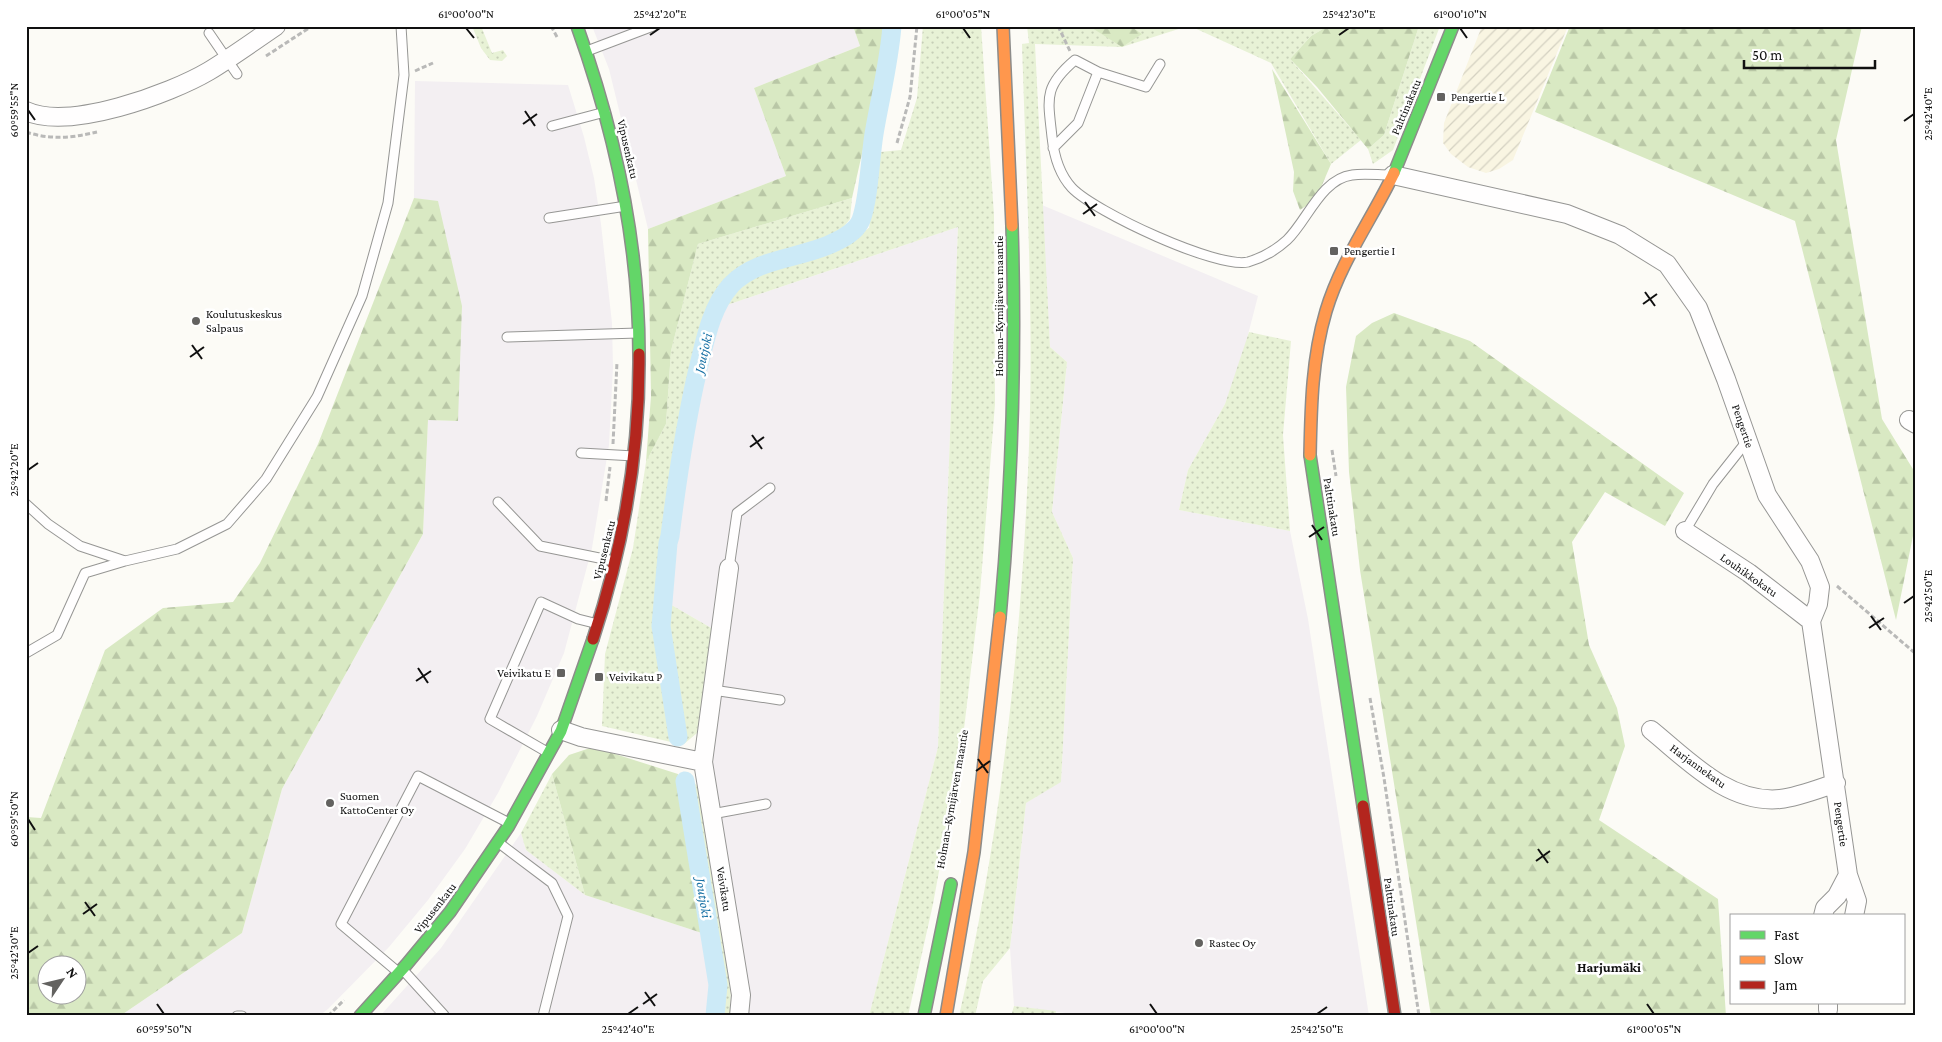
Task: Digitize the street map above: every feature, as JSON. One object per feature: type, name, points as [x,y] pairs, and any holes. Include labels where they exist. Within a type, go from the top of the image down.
[{"type":"main road","name":"Vipusenkatu","points":[[360,1016],[439,927],[499,842],[550,754],[561,730],[599,624],[628,509],[639,396],[636,269],[626,206],[605,112],[587,51],[577,26]]},
{"type":"main road","name":"Holman–Kymijärven maantie","points":[[946,1016],[958,952],[983,776],[1001,586],[1010,448],[1013,354],[1013,250],[1002,26]]},
{"type":"main road","name":"Palttinakatu","points":[[1394,1016],[1310,457],[1312,377],[1326,310],[1355,243],[1393,175],[1453,26]]},
{"type":"main road","name":"Holman–Kymijärven maantie","points":[[969,786],[1001,586]]},
{"type":"main road","name":"Holman–Kymijärven maantie","points":[[924,1016],[953,874]]},
{"type":"street","points":[[26,110],[35,115],[70,118],[134,104],[207,72],[276,26]]},
{"type":"street","name":"Pengertie","points":[[1393,175],[1567,214],[1620,235],[1667,264],[1698,308],[1767,495],[1810,561],[1820,588],[1812,621],[1848,875],[1857,902],[1854,914]]},
{"type":"street","name":"Louhikkokatu","points":[[1685,531],[1749,573],[1812,621]]},
{"type":"street","name":"Veivikatu","points":[[728,568],[703,762],[741,995],[739,1016]]},
{"type":"street","points":[[561,730],[581,737],[703,762]]},
{"type":"street","name":"Harjannekatu","points":[[1651,730],[1718,784],[1752,799],[1781,799],[1836,784]]},
{"type":"street","points":[[1824,914],[1825,908],[1837,896],[1848,875]]},
{"type":"lane","points":[[26,653],[57,635],[85,573],[125,560],[178,549],[227,524],[266,479],[317,397],[362,296],[388,203],[404,76],[401,26]]},
{"type":"lane","points":[[587,51],[653,26]]},
{"type":"lane","points":[[209,33],[237,74]]},
{"type":"lane","points":[[1160,64],[1146,87],[1098,72],[1075,60],[1053,81],[1048,103],[1053,148],[1060,173],[1073,190],[1131,224],[1205,257],[1234,262],[1247,262],[1268,254],[1288,240],[1331,185],[1351,174],[1393,175]]},
{"type":"lane","points":[[1053,148],[1078,123],[1098,72]]},
{"type":"lane","points":[[552,126],[605,112]]},
{"type":"lane","points":[[549,218],[626,206]]},
{"type":"lane","points":[[507,337],[638,333]]},
{"type":"lane","points":[[1685,531],[1713,484],[1748,440]]},
{"type":"lane","points":[[581,453],[634,456]]},
{"type":"lane","points":[[728,568],[738,513],[770,488]]},
{"type":"lane","points":[[498,502],[540,546],[616,561]]},
{"type":"lane","points":[[26,504],[48,524],[80,546],[125,560]]},
{"type":"lane","points":[[550,754],[490,719],[541,602],[578,619],[599,624]]},
{"type":"lane","points":[[712,690],[780,700]]},
{"type":"lane","points":[[444,1015],[401,972],[341,924],[418,776],[510,824]]},
{"type":"lane","points":[[712,814],[766,804]]},
{"type":"lane","points":[[499,842],[552,882],[568,916],[543,1016]]},
{"type":"lane","points":[[237,1016],[242,1016]]},
{"type":"path","points":[[897,144],[910,97],[917,26]]},
{"type":"path","points":[[1058,26],[1075,60]]},
{"type":"path","points":[[1332,445],[1337,483]]},
{"type":"path","points":[[1816,577],[1833,583],[1916,654]]},
{"type":"path","points":[[1370,696],[1419,1016]]},
{"type":"shaded area","points":[[592,26],[853,26],[860,46],[754,88],[786,176],[648,229],[609,69]]},
{"type":"shaded area","points":[[1482,26],[1568,26],[1513,160],[1499,169],[1486,173],[1468,167],[1451,154],[1443,143],[1444,123]]},
{"type":"shaded area","points":[[415,81],[568,85],[584,137],[594,178],[601,224],[612,323],[613,367],[609,445],[592,548],[564,653],[537,716],[498,793],[465,849],[428,900],[389,947],[328,1009],[319,1016],[120,1016],[242,933],[282,789],[423,534],[428,420],[458,421],[438,202],[414,198]]},
{"type":"shaded area","points":[[1042,205],[1258,296],[1243,354],[1225,404],[1188,470],[1179,510],[1290,531],[1308,619],[1369,1016],[1087,1016],[1014,1006],[1010,948],[1026,803],[1061,781],[1073,558],[1052,512],[1067,362],[1050,347]]},
{"type":"shaded area","points":[[958,227],[938,747],[869,1016],[747,1016],[711,762],[713,629],[668,603],[689,434],[704,362],[715,325],[727,305]]},
{"type":"shaded area","points":[[521,833],[526,850],[585,895],[705,934],[714,984],[711,1016],[380,1016],[441,948]]},
{"type":"green space","points":[[472,26],[481,26],[492,53],[503,50],[507,56],[502,61],[490,60],[481,48]]},
{"type":"green space","points":[[853,26],[883,26],[880,74],[852,198],[698,244],[671,351],[666,424],[646,462],[651,396],[648,229],[786,176],[754,88],[860,46]]},
{"type":"green space","points":[[923,26],[981,26],[994,215],[995,404],[980,593],[962,746],[933,904],[908,1016],[869,1016],[938,747],[958,227],[727,305],[737,291],[758,273],[841,247],[869,228],[880,152],[901,150],[917,98]]},
{"type":"green space","points":[[1027,26],[1188,26],[1122,47],[1035,44],[1050,347],[1067,362],[1052,512],[1073,558],[1061,782],[1026,803],[1010,948],[983,981],[975,1016],[959,1016],[987,875],[1008,733],[1026,518],[1031,346],[1022,44],[1029,43]]},
{"type":"green space","points":[[1089,26],[1130,26],[1142,34],[1122,47]]},
{"type":"green space","points":[[1190,26],[1239,26],[1244,28],[1248,26],[1328,26],[1311,36],[1290,59],[1361,140],[1331,164],[1271,63]]},
{"type":"green space","points":[[1328,26],[1419,26],[1384,135],[1368,149],[1317,87],[1290,59],[1311,36]]},
{"type":"green space","points":[[1419,26],[1440,26],[1393,150],[1373,164],[1368,149],[1384,135]]},
{"type":"green space","points":[[1570,26],[1862,26],[1836,140],[1882,419],[1916,474],[1916,521],[1896,620],[1795,221],[1535,112]]},
{"type":"green space","points":[[1272,69],[1331,164],[1316,199],[1300,210],[1293,191],[1294,172]]},
{"type":"green space","points":[[414,198],[438,201],[462,306],[458,421],[428,420],[423,534],[282,789],[242,933],[120,1016],[26,1016],[26,817],[41,818],[105,650],[163,608],[233,602],[260,563],[318,444]]},
{"type":"green space","points":[[852,198],[850,219],[839,233],[752,262],[727,279],[705,318],[684,403],[664,520],[654,607],[671,742],[602,726],[605,654],[633,548],[646,462],[666,424],[671,351],[698,244]]},
{"type":"green space","points":[[1394,313],[1470,341],[1684,493],[1665,526],[1605,492],[1572,542],[1589,645],[1617,708],[1625,746],[1599,820],[1718,899],[1726,1016],[1431,1016],[1360,570],[1349,472],[1346,387],[1356,336],[1372,323]]},
{"type":"green space","points":[[1249,332],[1291,341],[1283,435],[1290,531],[1179,510],[1188,470],[1225,404]]},
{"type":"green space","points":[[668,603],[713,629],[697,733],[684,744],[669,656],[667,638]]},
{"type":"green space","points":[[593,747],[678,774],[705,934],[585,895],[552,774],[569,755]]},
{"type":"green space","points":[[552,774],[585,895],[526,850],[521,833]]},
{"type":"green space","points":[[687,775],[701,790],[731,980],[730,1016],[719,1016],[722,984]]},
{"type":"green space","points":[[1014,1006],[1056,1011],[1055,1016],[1011,1016]]},
{"type":"waterway","name":"Joutjoki","points":[[678,737],[661,626],[668,543],[682,452],[693,390],[706,336],[718,303],[731,285],[742,276],[767,264],[822,248],[850,233],[859,224],[866,201],[874,134],[887,67],[892,26]]},
{"type":"waterway","name":"Joutjoki","points":[[685,781],[718,985],[715,1016]]},
{"type":"traffic: fast","points":[[577,26],[603,106],[622,187],[635,270],[639,354]]},
{"type":"traffic: fast","points":[[1394,173],[1453,26]]},
{"type":"traffic: fast","points":[[1000,617],[1012,422],[1014,324],[1012,226]]},
{"type":"traffic: fast","points":[[1310,455],[1363,806]]},
{"type":"traffic: fast","points":[[360,1016],[450,912],[508,827],[561,731],[593,639]]},
{"type":"traffic: fast","points":[[924,1016],[951,884]]},
{"type":"traffic: slow","points":[[1003,26],[1012,226]]},
{"type":"traffic: slow","points":[[1310,455],[1315,364],[1326,311],[1348,257],[1394,173]]},
{"type":"traffic: slow","points":[[946,1016],[974,852],[1000,617]]},
{"type":"traffic: jam","points":[[593,639],[613,569],[628,498],[637,427],[639,354]]},
{"type":"traffic: jam","points":[[1363,806],[1395,1016]]},
{"type":"place","name":"Pengertie L","points":[[1441,97]]},
{"type":"place","name":"Pengertie I","points":[[1334,251]]},
{"type":"place","name":"Koulutuskeskus Salpaus","points":[[196,321]]},
{"type":"place","name":"Veivikatu E","points":[[561,673]]},
{"type":"place","name":"Veivikatu P","points":[[599,677]]},
{"type":"place","name":"Suomen KattoCenter Oy","points":[[330,803]]},
{"type":"place","name":"Rastec Oy","points":[[1199,943]]},
{"type":"district","name":"Harjumäki","points":[[1609,967]]}]
